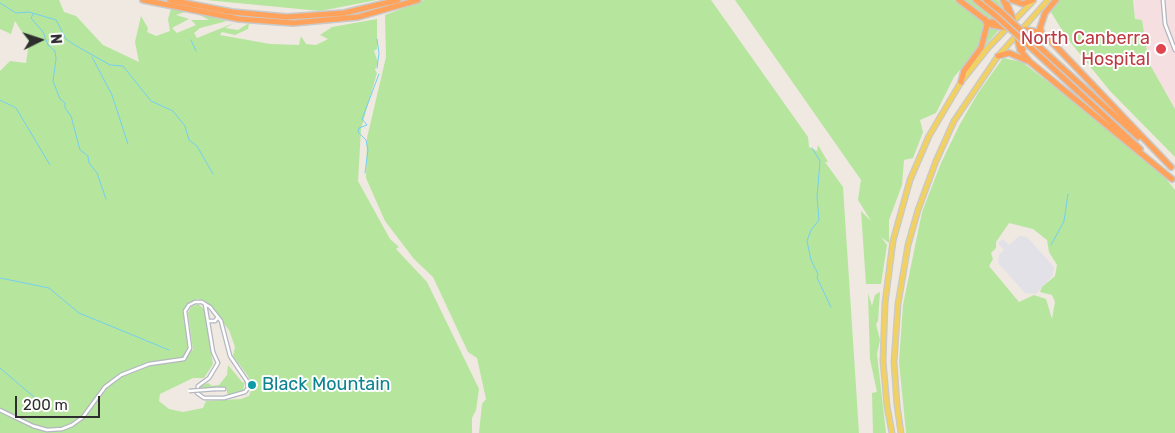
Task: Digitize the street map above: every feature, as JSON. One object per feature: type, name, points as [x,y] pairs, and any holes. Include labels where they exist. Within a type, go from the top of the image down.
[{"type":"highway","points":[[146,0],[246,20],[293,23],[358,17],[418,0]]},
{"type":"highway","points":[[170,0],[232,12],[287,17],[344,13],[398,0]]},
{"type":"highway","points":[[959,0],[996,27],[1007,28]]},
{"type":"highway","points":[[976,0],[998,14]]},
{"type":"highway","points":[[986,0],[998,14],[1173,169]]},
{"type":"highway","points":[[986,20],[995,22],[1004,18],[1007,8],[1003,0]]},
{"type":"highway","points":[[1003,0],[1011,11],[1014,21]]},
{"type":"highway","points":[[1012,0],[1023,4],[1033,0]]},
{"type":"highway","points":[[1056,0],[1048,8],[1041,25],[1040,31],[1042,34],[1173,169]]},
{"type":"highway","points":[[961,82],[963,73],[981,48],[987,25],[986,20]]},
{"type":"highway","points":[[1042,34],[1017,30],[1022,53],[1030,62],[1174,180]]},
{"type":"highway","points":[[1022,53],[1022,44],[1027,38],[1042,34]]},
{"type":"highway","points":[[1032,44],[1174,180]]},
{"type":"highway","points":[[998,56],[1009,53],[1030,62]]},
{"type":"main road","points":[[892,433],[887,406],[883,361],[885,303],[893,242],[902,206],[920,154],[961,82],[1033,0]]},
{"type":"main road","points":[[901,433],[894,362],[898,304],[908,245],[936,162],[954,121],[998,56],[1017,30],[1048,0]]},
{"type":"main road","points":[[1014,21],[1017,30]]},
{"type":"main road","points":[[1007,28],[1017,30]]},
{"type":"street","points":[[1162,0],[1164,21],[1175,50]]},
{"type":"street","points":[[0,410],[33,426],[47,430],[62,429],[72,425],[83,417],[105,387],[128,371],[149,364],[184,359],[190,348],[186,311],[189,305],[195,302],[205,304],[218,316],[230,356],[248,384],[246,391],[237,396],[204,398],[197,393],[198,386],[209,378],[218,365],[213,352],[205,304]]},
{"type":"street","points":[[207,319],[214,322],[218,316]]},
{"type":"street","points":[[207,319],[218,316]]},
{"type":"street","points":[[189,391],[224,389]]},
{"type":"shaded area","name":"North Canberra Hospital","points":[[1134,0],[1175,0],[1175,108],[1149,63],[1142,20],[1135,18]]},
{"type":"shaded area","points":[[1019,236],[1027,237],[1054,267],[1053,275],[1036,294],[1025,293],[998,263],[999,255],[1004,250],[998,243],[1003,239],[1009,245]]},
{"type":"green space","points":[[0,0],[59,0],[64,12],[76,16],[103,45],[139,62],[135,42],[141,16],[148,28],[147,32],[156,36],[170,31],[168,19],[171,9],[188,11],[176,15],[189,19],[172,28],[177,33],[196,25],[191,20],[209,20],[196,13],[227,21],[200,28],[194,33],[197,38],[234,23],[225,28],[238,30],[249,23],[248,29],[235,35],[222,32],[220,35],[270,44],[299,45],[301,36],[306,44],[316,45],[328,39],[320,35],[332,27],[377,19],[377,49],[374,51],[378,62],[375,70],[377,73],[361,129],[358,181],[390,239],[399,247],[396,249],[427,282],[479,389],[476,410],[472,418],[472,433],[0,433],[0,71],[10,61],[26,63],[29,43],[15,21],[11,34],[0,29]],"holes":[[[198,299],[206,302],[229,330],[235,347],[233,356],[248,376],[252,388],[249,396],[241,399],[206,401],[203,408],[183,412],[169,409],[159,401],[160,394],[193,378],[204,378],[213,364],[204,309],[198,304],[191,307],[188,313],[193,350],[188,350],[184,311],[189,302]]]},
{"type":"green space","points":[[206,0],[377,0],[320,11]]},
{"type":"green space","points":[[424,0],[711,0],[808,137],[809,147],[817,151],[818,145],[828,162],[825,162],[843,187],[859,433],[479,433],[482,404],[486,399],[477,358],[468,352],[433,277],[414,259],[385,221],[366,178],[367,138],[386,57],[385,15]]},
{"type":"green space","points":[[735,0],[954,0],[985,22],[979,48],[954,77],[936,113],[920,120],[923,132],[913,158],[904,160],[902,185],[889,220],[889,243],[881,237],[887,245],[881,284],[866,284],[861,211],[871,221],[858,200],[861,180]]},
{"type":"green space","points":[[964,0],[972,0],[994,18],[1002,9],[991,0],[998,0],[1003,7],[1002,12],[994,19],[987,18]]},
{"type":"green space","points":[[1058,0],[1133,0],[1135,19],[1142,20],[1149,63],[1175,109],[1175,157],[1110,91],[1067,38],[1049,9]]},
{"type":"green space","points":[[988,25],[999,30],[983,48]]},
{"type":"green space","points":[[1003,58],[1022,62],[1163,175],[1175,190],[1175,433],[906,433],[899,362],[903,305],[922,212],[941,163],[978,93]],"holes":[[[1009,223],[1033,229],[1047,240],[1049,252],[1057,265],[1055,276],[1042,287],[1040,292],[1052,295],[1055,302],[1052,319],[1046,299],[1034,295],[1019,302],[989,266],[993,259],[991,253],[996,248],[996,242]]]},
{"type":"green space","points":[[880,292],[878,321],[876,324],[880,340],[877,354],[886,433],[873,433],[872,393],[877,392],[870,359],[868,293],[872,306],[875,295]]},
{"type":"green space","points":[[228,365],[243,383],[245,381],[243,391],[228,396],[226,387],[199,389],[200,386],[208,383],[212,386],[219,385],[227,375]]},
{"type":"waterway","points":[[0,3],[16,13],[29,12],[56,20],[66,39],[73,44],[110,65],[123,66],[151,101],[173,111],[185,126],[189,140],[197,146],[213,174]]},
{"type":"waterway","points":[[33,14],[31,18],[43,32],[48,45],[55,51],[56,59],[53,81],[60,99],[65,103],[65,108],[71,116],[80,150],[88,156],[89,163],[97,173],[106,199]]},
{"type":"waterway","points":[[377,39],[379,53],[377,68]]},
{"type":"waterway","points":[[191,40],[196,51]]},
{"type":"waterway","points":[[92,57],[112,95],[128,144]]},
{"type":"waterway","points":[[365,173],[368,150],[366,140],[358,132],[359,128],[367,125],[362,119],[379,74]]},
{"type":"waterway","points":[[0,100],[16,108],[50,165]]},
{"type":"waterway","points":[[812,148],[820,161],[817,197],[819,220],[811,230],[807,241],[811,260],[818,274],[817,278],[831,307]]},
{"type":"waterway","points":[[1051,245],[1064,221],[1068,194]]},
{"type":"waterway","points":[[0,278],[49,288],[79,313],[169,350]]},
{"type":"waterway","points":[[0,368],[35,398]]},
{"type":"place","name":"North Canberra Hospital","points":[[1161,49]]},
{"type":"place","name":"Black Mountain","points":[[252,385]]}]
